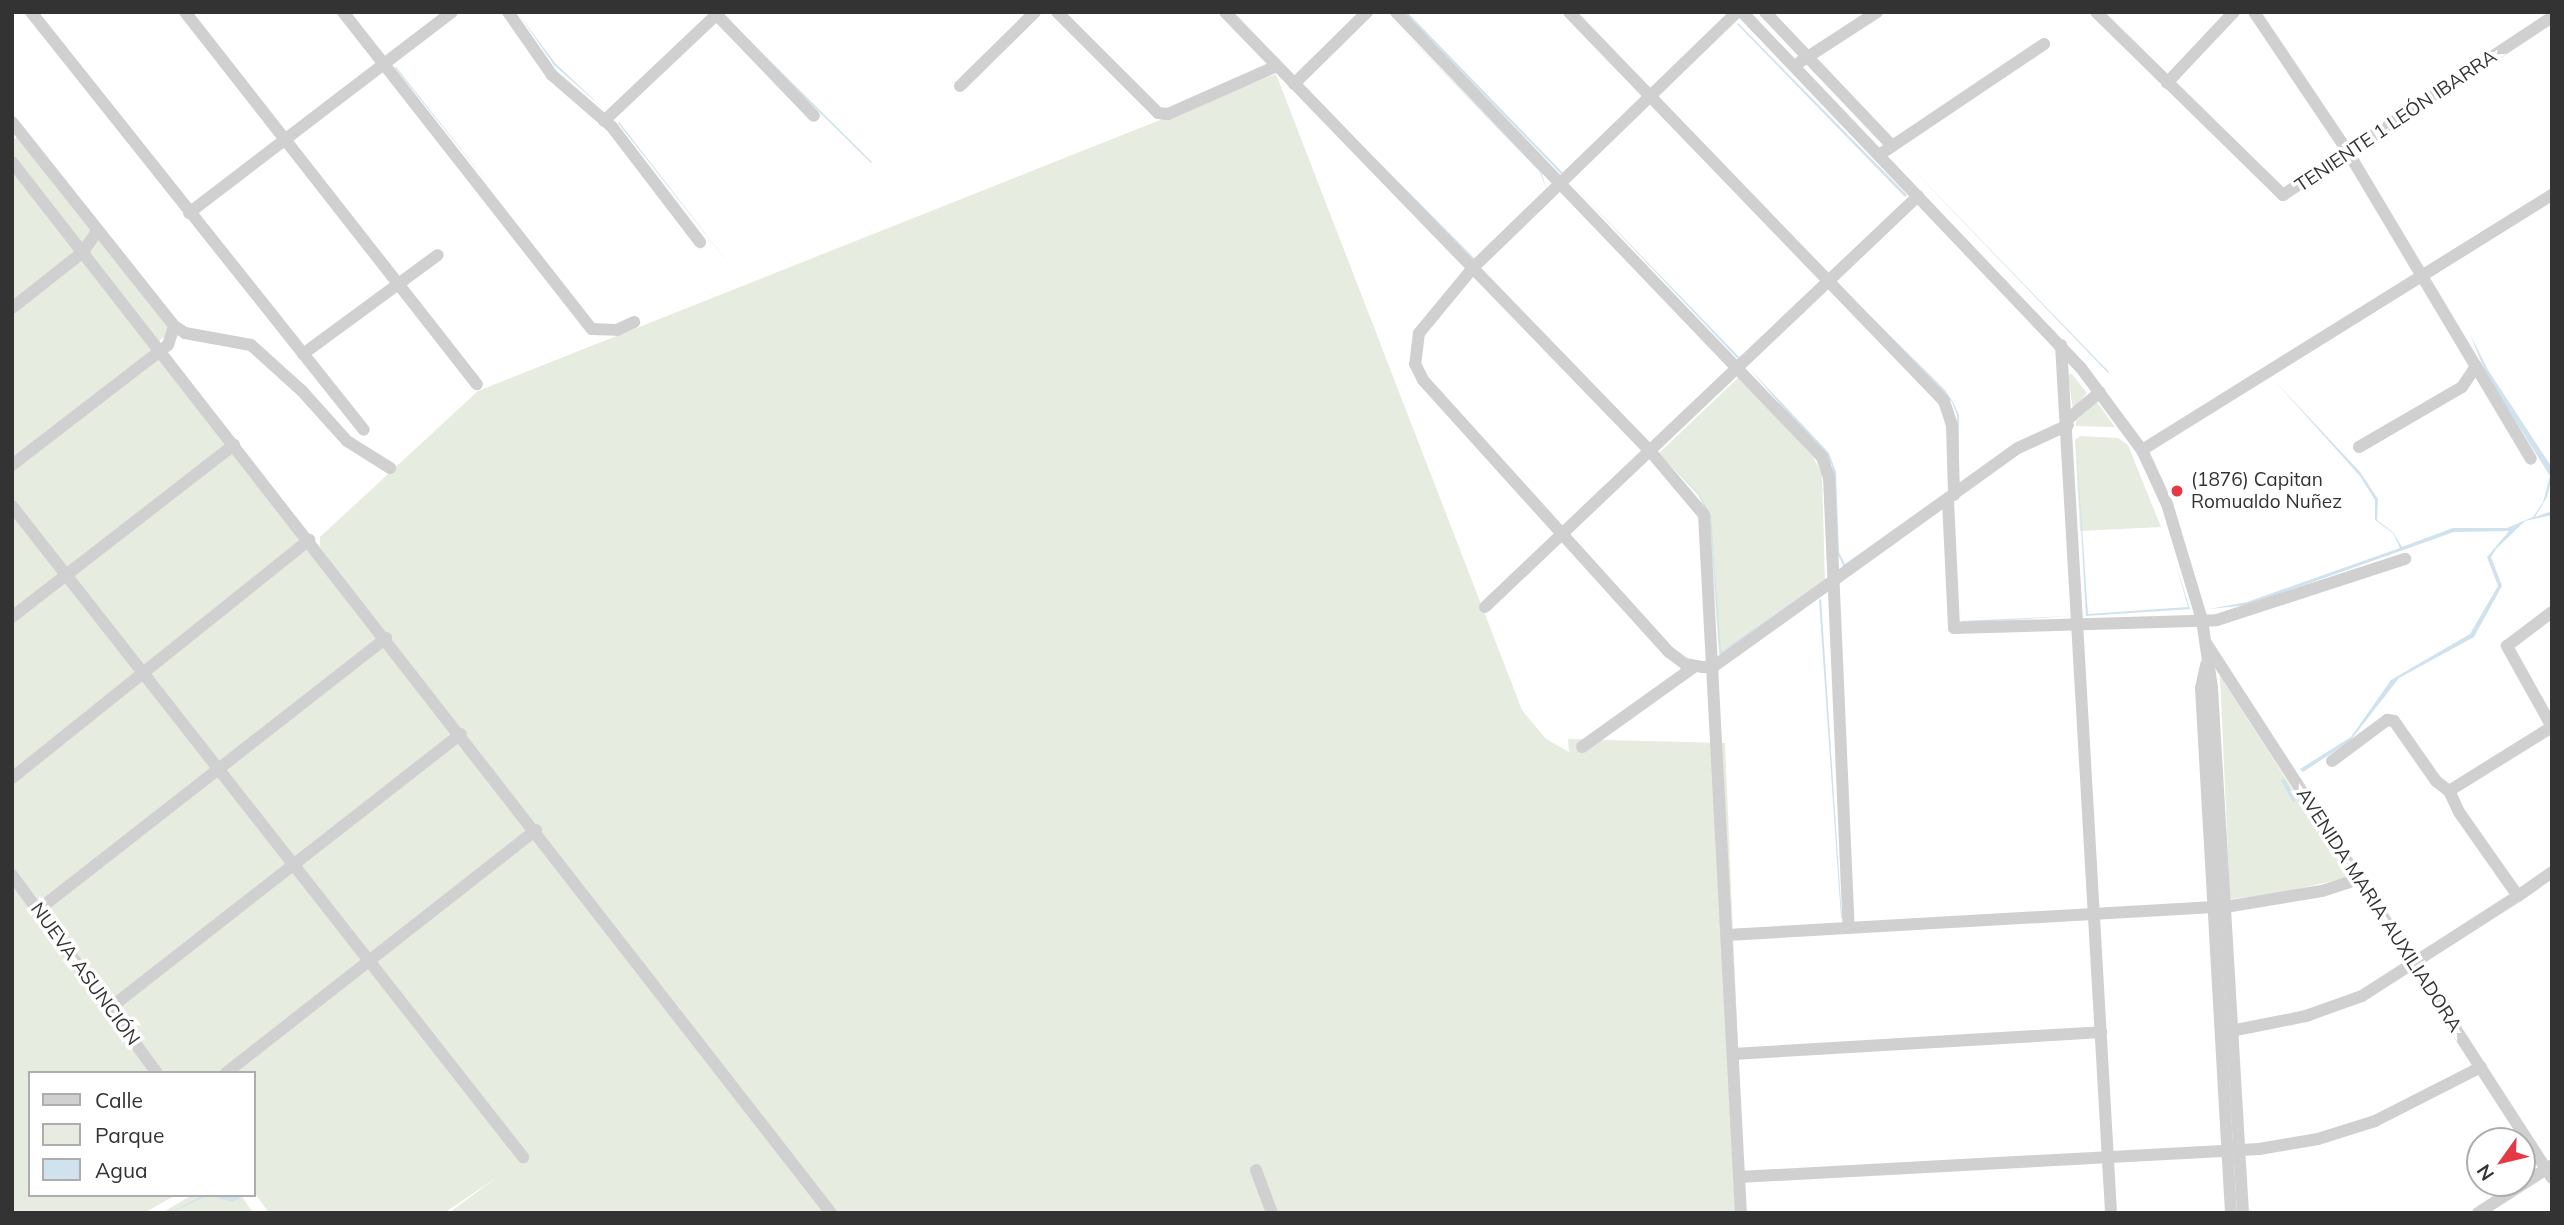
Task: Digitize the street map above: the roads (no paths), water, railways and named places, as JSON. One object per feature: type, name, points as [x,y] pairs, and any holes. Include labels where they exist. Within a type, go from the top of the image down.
[{"type":"street","points":[[31,12],[365,430]]},
{"type":"street","points":[[185,12],[477,384]]},
{"type":"street","points":[[343,12],[593,329],[617,330],[634,322]]},
{"type":"street","points":[[189,213],[452,12]]},
{"type":"street","points":[[508,12],[552,75],[604,121],[700,242]]},
{"type":"street","points":[[960,86],[1035,12]]},
{"type":"street","points":[[1057,12],[1158,113],[1168,114],[1277,66]]},
{"type":"street","points":[[1225,12],[1650,451],[1704,515],[1741,1213]]},
{"type":"street","points":[[1294,85],[1367,12]]},
{"type":"street","points":[[1396,12],[1822,457],[1829,477],[1849,928]]},
{"type":"street","points":[[1569,12],[1944,401],[1952,426],[1954,628],[2202,620],[2245,613],[2405,559]]},
{"type":"street","points":[[2100,391],[2068,423],[2018,448],[1713,667],[1695,666],[1669,652],[1560,536],[1423,380],[1415,363],[1419,333],[1472,269],[1563,185],[1740,12],[1794,66],[2061,345],[2100,391],[2142,450],[2167,504],[2202,620],[2206,662],[2212,688],[2219,907],[2233,1150],[2231,1213]]},
{"type":"street","points":[[1765,12],[1892,146]]},
{"type":"street","points":[[1794,66],[1877,12]]},
{"type":"street","name":"TENIENTE 1 LEÓN IBARRA","points":[[2096,12],[2283,195],[2552,17]]},
{"type":"street","points":[[2167,83],[2234,12]]},
{"type":"street","points":[[2254,12],[2348,152],[2531,459]]},
{"type":"street","points":[[604,121],[715,13],[814,116]]},
{"type":"street","points":[[1879,155],[2044,44]]},
{"type":"street","points":[[12,122],[174,326],[186,333],[251,345],[302,391],[347,442],[390,468]]},
{"type":"street","points":[[12,162],[536,830],[831,1213]]},
{"type":"street","points":[[2142,450],[2421,274],[2552,195]]},
{"type":"street","points":[[1485,607],[1918,196]]},
{"type":"street","points":[[12,308],[83,252],[97,231]]},
{"type":"street","points":[[303,354],[398,282],[438,256]]},
{"type":"street","points":[[12,465],[172,339],[174,326]]},
{"type":"street","points":[[2061,345],[2068,423],[2111,1213]]},
{"type":"street","points":[[2359,447],[2462,387],[2476,366]]},
{"type":"street","points":[[12,617],[234,445]]},
{"type":"street","points":[[12,506],[523,1157]]},
{"type":"street","points":[[12,778],[309,540]]},
{"type":"street","points":[[2449,791],[2552,727],[2507,646],[2552,612]]},
{"type":"street","points":[[38,910],[386,638]]},
{"type":"street","name":"AVENIDA MARIA AUXILIADORA","points":[[2205,642],[2550,1171]]},
{"type":"street","points":[[1582,747],[1695,666]]},
{"type":"street","points":[[2332,761],[2387,720],[2394,721],[2437,781],[2449,791],[2459,812],[2518,896]]},
{"type":"street","points":[[110,1008],[461,734]]},
{"type":"street","points":[[229,1071],[536,830]]},
{"type":"street","points":[[2227,1032],[2339,1005],[2415,965],[2552,872]]},
{"type":"street","name":"NUEVA ASUNCIÓN","points":[[12,875],[157,1071]]},
{"type":"street","points":[[1727,935],[2219,907],[2284,898],[2359,879]]},
{"type":"street","points":[[1733,1054],[2101,1032]]},
{"type":"street","points":[[1739,1177],[2233,1150],[2318,1139],[2375,1121],[2481,1067]]},
{"type":"street","points":[[2233,1150],[2243,1213]]},
{"type":"street","points":[[1256,1170],[1272,1213]]},
{"type":"street","points":[[2477,1213],[2550,1171]]},
{"type":"water","points":[[517,12],[555,63],[605,110],[554,65]]},
{"type":"water","points":[[1385,12],[1541,171],[1547,191],[1540,172]]},
{"type":"water","points":[[1404,12],[1407,12],[1563,173],[1561,174]]},
{"type":"water","points":[[726,17],[872,162],[871,163],[724,18]]},
{"type":"water","points":[[1737,24],[1907,195],[1905,197]]},
{"type":"water","points":[[396,67],[499,197],[395,68]]},
{"type":"water","points":[[619,122],[737,274],[618,123]]},
{"type":"water","points":[[1897,153],[2109,372],[2108,373]]},
{"type":"water","points":[[1372,155],[1475,259],[1473,261]]},
{"type":"water","points":[[1572,184],[1740,358],[1738,359]]},
{"type":"water","points":[[1839,285],[1945,390],[1953,402],[1959,415],[1959,486],[1957,415],[1952,402]]},
{"type":"water","points":[[2470,334],[2488,370],[2551,466],[2552,477],[2547,497],[2535,517],[2552,511],[2552,515],[2525,521],[2496,549],[2491,557],[2502,586],[2474,637],[2399,678],[2350,741],[2303,772],[2300,769],[2351,737],[2391,680],[2470,634],[2498,586],[2487,557],[2509,531],[2454,532],[2248,605],[2209,609],[2247,602],[2400,548],[2393,533],[2375,520],[2375,500],[2360,476],[2272,378],[2360,472],[2378,499],[2377,520],[2393,532],[2402,547],[2453,528],[2507,528],[2533,517],[2543,502],[2550,476],[2486,374]]},
{"type":"water","points":[[1749,368],[1829,453],[1836,472],[1839,552],[1845,564],[1949,490],[1840,571],[1843,565],[1838,555],[1832,465]]},
{"type":"water","points":[[2076,440],[2088,614],[2188,607],[2176,564],[2190,609],[2086,616]]},
{"type":"water","points":[[1659,453],[1700,495],[1711,516],[1721,652],[1823,581],[1720,655],[1710,517],[1699,495]]},
{"type":"water","points":[[1954,505],[1961,621],[2072,616],[1961,623]]},
{"type":"water","points":[[1821,599],[1842,918],[1819,600]]},
{"type":"water","points":[[200,1197],[205,1197],[169,1213]]},
{"type":"water","points":[[216,1197],[240,1198],[232,1202]]},
{"type":"waterway","points":[[2284,781],[2294,799]]},
{"type":"place","name":"(1876) Capitan Romualdo Nuñez","points":[[2177,491]]}]
